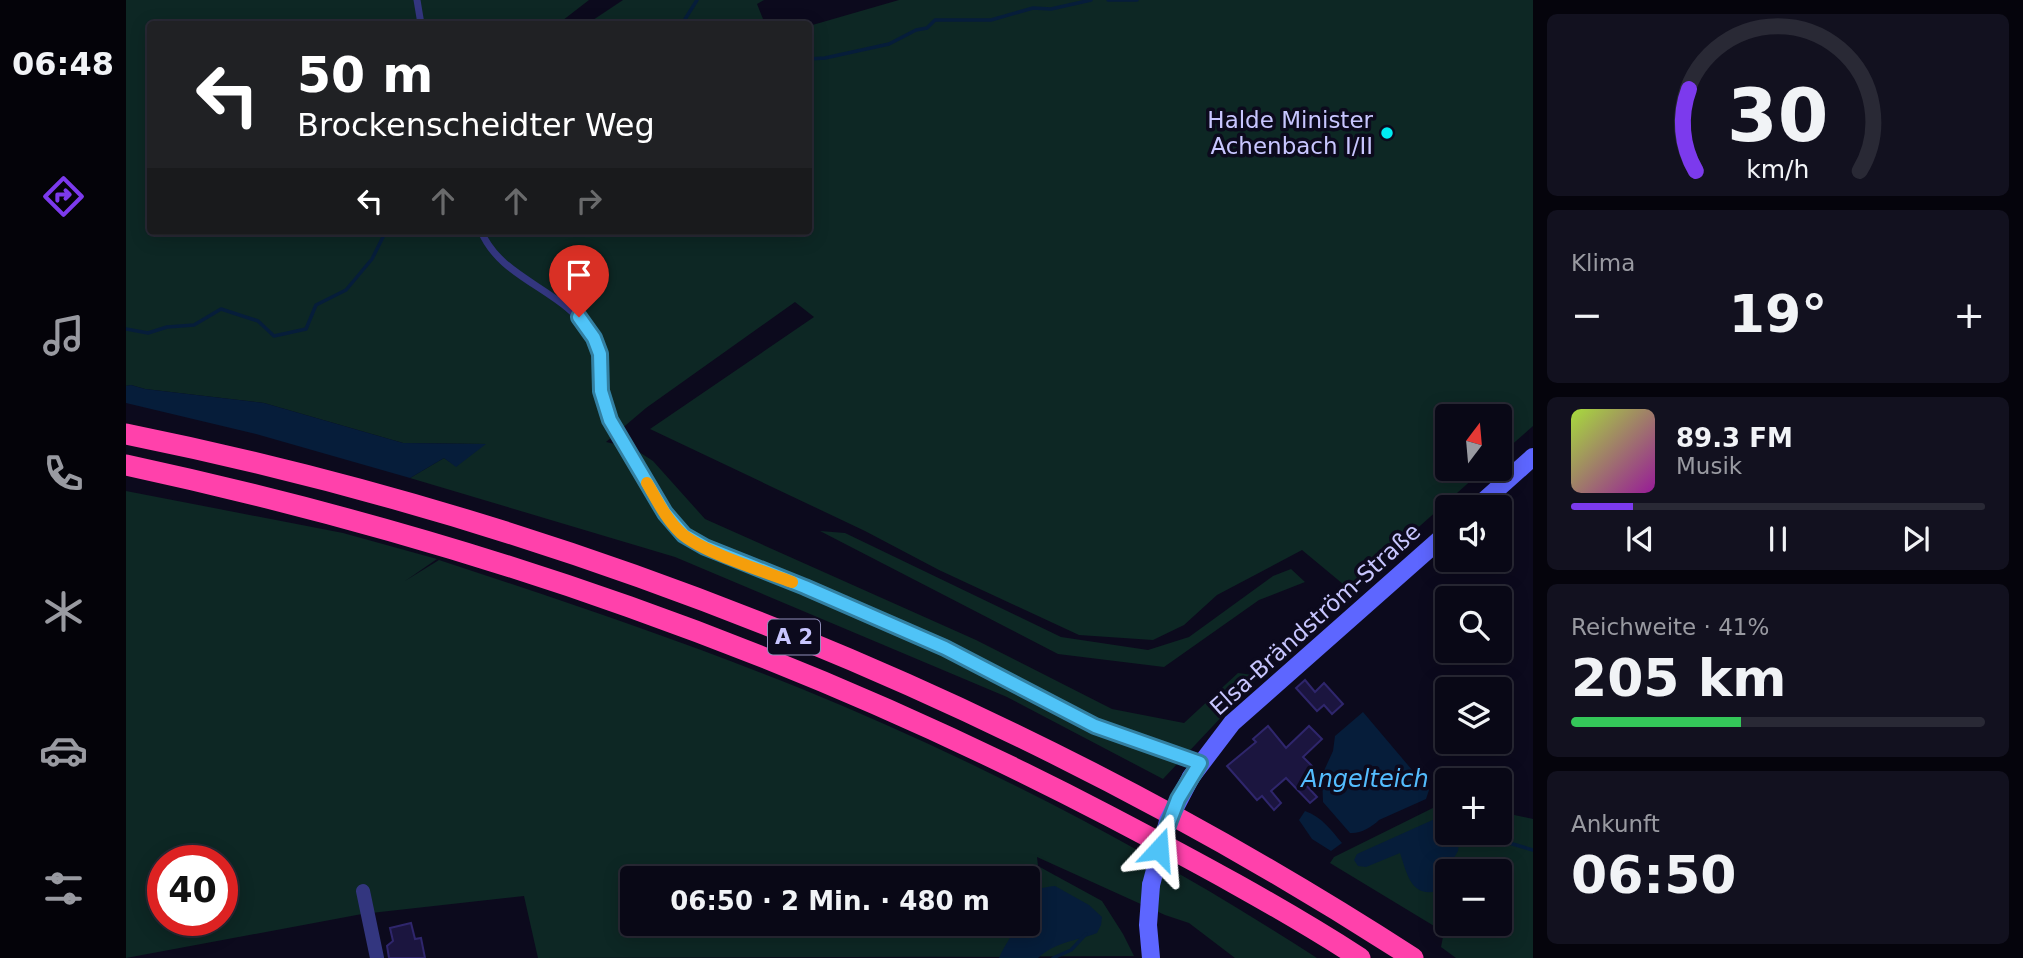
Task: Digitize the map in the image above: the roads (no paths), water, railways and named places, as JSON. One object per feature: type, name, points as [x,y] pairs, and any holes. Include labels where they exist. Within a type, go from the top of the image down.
[{"type":"highway","name":"A 2","points":[[126,434],[308,476],[458,518],[559,550],[722,608],[829,651],[988,721],[1096,775],[1295,884],[1413,958]]},
{"type":"highway","name":"A 2","points":[[126,465],[274,498],[455,548],[631,605],[800,670],[908,717],[1061,791],[1183,855],[1360,958]]},
{"type":"street","points":[[1491,495],[1533,457]]},
{"type":"street","name":"Elsa-Brändström-Straße","points":[[1151,958],[1148,925],[1151,885],[1168,821],[1195,770],[1232,723],[1435,544]]},
{"type":"street","points":[[363,891],[377,958]]},
{"type":"lane","points":[[417,0],[420,21]]},
{"type":"lane","points":[[483,235],[501,260],[566,304],[594,338],[600,354],[603,403],[610,420],[665,513],[684,535],[705,547],[945,648],[1095,726],[1195,770]]},
{"type":"water","points":[[126,386],[264,403],[403,443],[486,444],[456,467],[444,458],[410,478],[256,434],[126,403]]},
{"type":"water","name":"Angelteich","points":[[1363,712],[1429,790],[1426,799],[1379,820],[1366,830],[1350,833],[1323,802],[1322,775],[1333,751],[1335,736]]},
{"type":"water","points":[[1305,811],[1321,820],[1342,843],[1331,851],[1312,839],[1299,820]]},
{"type":"water","points":[[1435,819],[1435,845],[1459,845],[1453,859],[1435,859],[1433,892],[1425,892],[1413,884],[1400,853],[1366,867],[1358,866],[1354,860],[1357,854]]},
{"type":"water","points":[[1055,886],[1089,905],[1102,917],[1097,933],[1059,945],[1038,958],[999,958],[1010,936],[1040,936],[1040,888]]},
{"type":"waterway","points":[[684,21],[697,0]]},
{"type":"waterway","points":[[812,59],[889,44],[916,30],[927,28],[935,20],[991,20],[1033,8],[1051,9],[1091,0]]},
{"type":"waterway","points":[[1108,0],[1137,0]]},
{"type":"waterway","points":[[126,329],[148,333],[167,327],[194,325],[221,309],[258,321],[274,336],[306,329],[316,305],[346,290],[372,259],[384,235]]},
{"type":"waterway","points":[[1512,844],[1533,850]]},
{"type":"waterway","points":[[1053,958],[1071,950],[1086,934]]},
{"type":"place","name":"Halde Minister Achenbach I/II","points":[[1387,133]]}]
